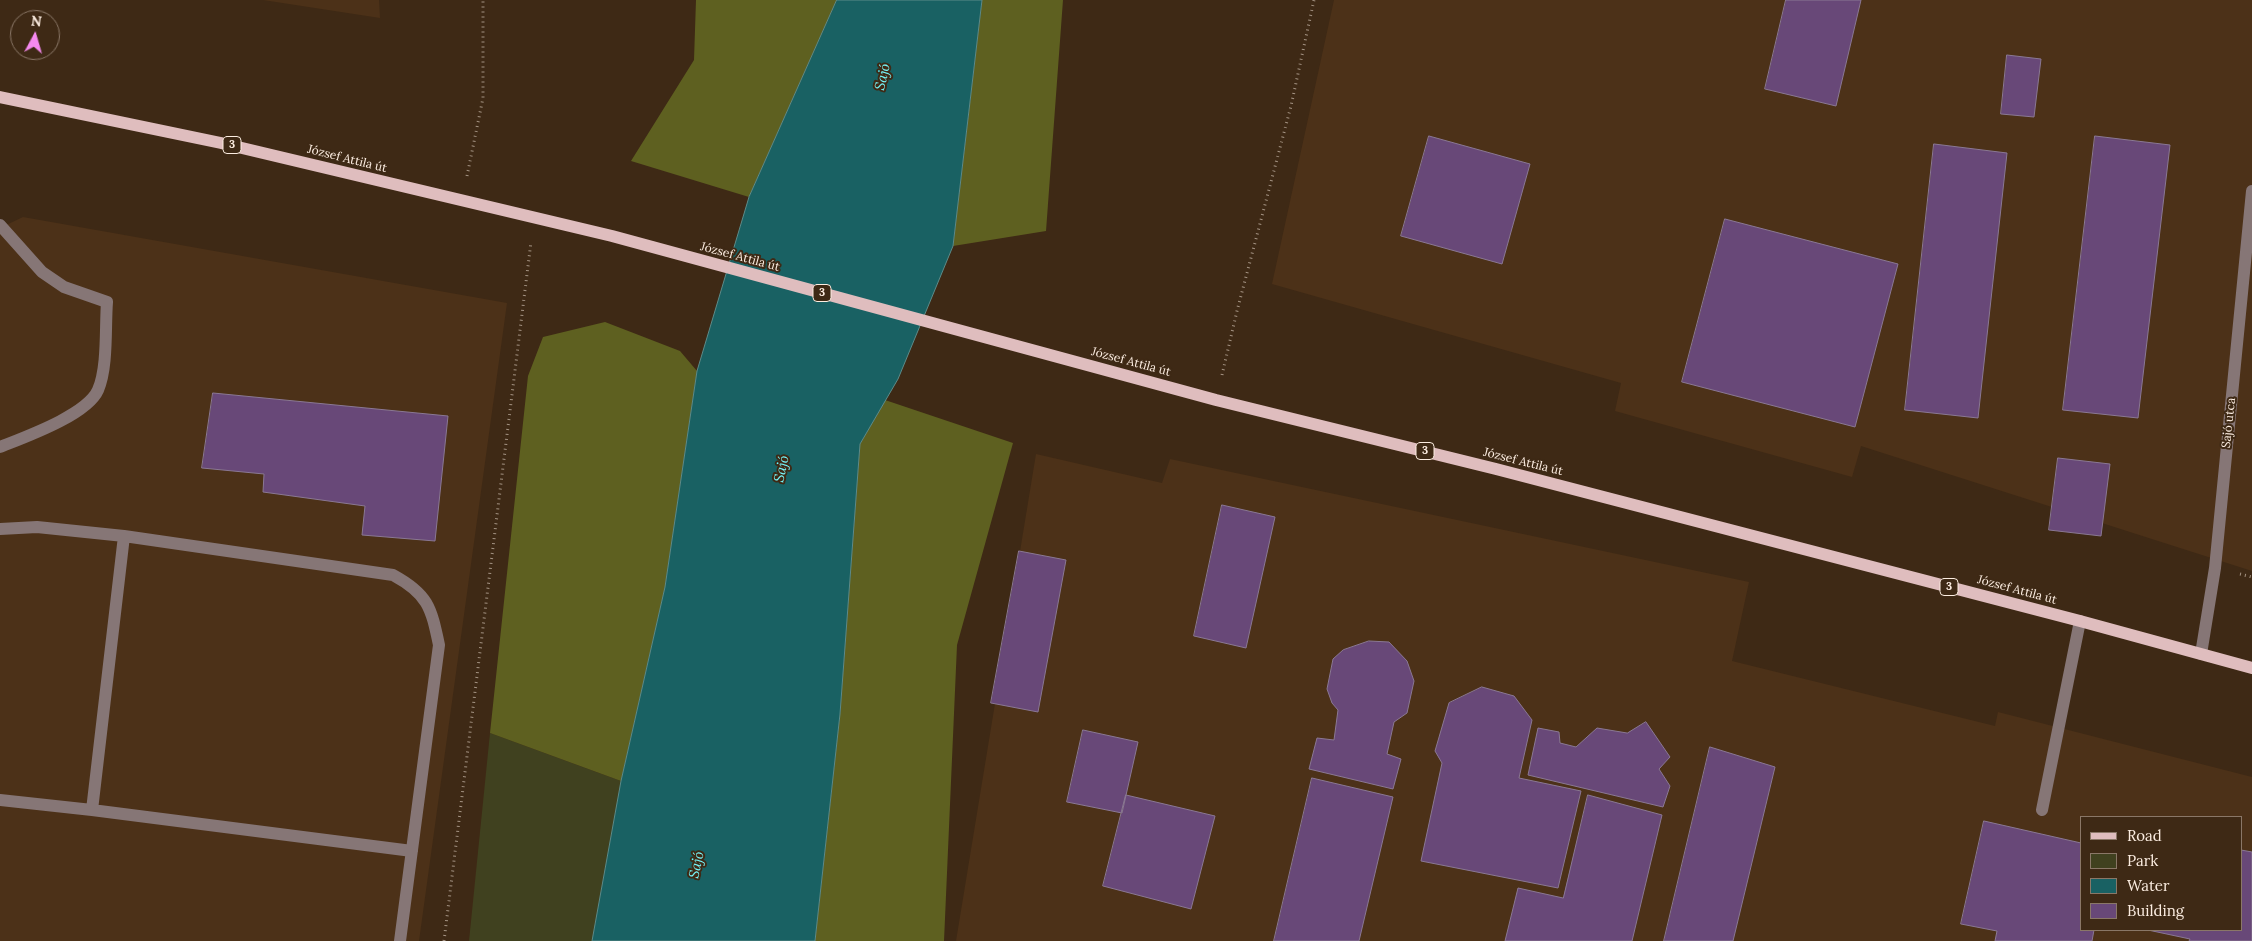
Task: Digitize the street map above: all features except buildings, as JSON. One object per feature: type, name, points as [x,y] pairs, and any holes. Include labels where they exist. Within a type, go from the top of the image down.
[{"type":"main road","name":"József Attila út","points":[[0,97],[221,143],[612,236],[1216,400],[1496,469],[2080,621],[2252,668]]},
{"type":"street","name":"Sajó utca","points":[[2201,654],[2214,568],[2252,191]]},
{"type":"street","points":[[0,225],[42,272],[64,287],[106,302],[104,364],[98,390],[86,406],[41,431],[0,447]]},
{"type":"street","points":[[0,529],[37,527],[124,536],[393,575],[410,584],[423,595],[433,616],[439,644],[400,941]]},
{"type":"street","points":[[92,810],[124,536]]},
{"type":"street","points":[[2042,810],[2080,621]]},
{"type":"street","points":[[0,800],[412,851]]},
{"type":"path","points":[[462,201],[483,98],[483,0]]},
{"type":"path","points":[[1216,400],[1237,311],[1291,106],[1314,0]]},
{"type":"path","points":[[444,941],[534,217]]},
{"type":"shaded area","points":[[263,0],[379,0],[380,18]]},
{"type":"shaded area","points":[[696,0],[837,0],[749,197],[631,161],[694,60]]},
{"type":"shaded area","points":[[982,0],[1063,0],[1046,231],[953,246]]},
{"type":"shaded area","points":[[1334,0],[2252,0],[2252,571],[1861,446],[1852,477],[1615,411],[1621,383],[1272,284]]},
{"type":"shaded area","points":[[23,217],[507,303],[419,941],[0,941],[0,228]]},
{"type":"shaded area","points":[[605,322],[680,351],[697,371],[665,587],[621,781],[490,733],[528,376],[543,337]]},
{"type":"shaded area","points":[[885,400],[1013,443],[957,645],[944,941],[815,941],[840,714],[860,444]]},
{"type":"shaded area","points":[[1036,454],[1162,483],[1170,459],[1749,582],[1732,661],[1995,726],[1998,712],[2252,777],[2252,941],[956,941]]},
{"type":"green space","points":[[490,733],[621,781],[592,941],[469,941]]},
{"type":"water","name":"Sajó","points":[[837,0],[982,0],[953,246],[898,379],[860,444],[840,714],[815,941],[592,941],[621,781],[665,587],[697,371],[749,197]]}]
